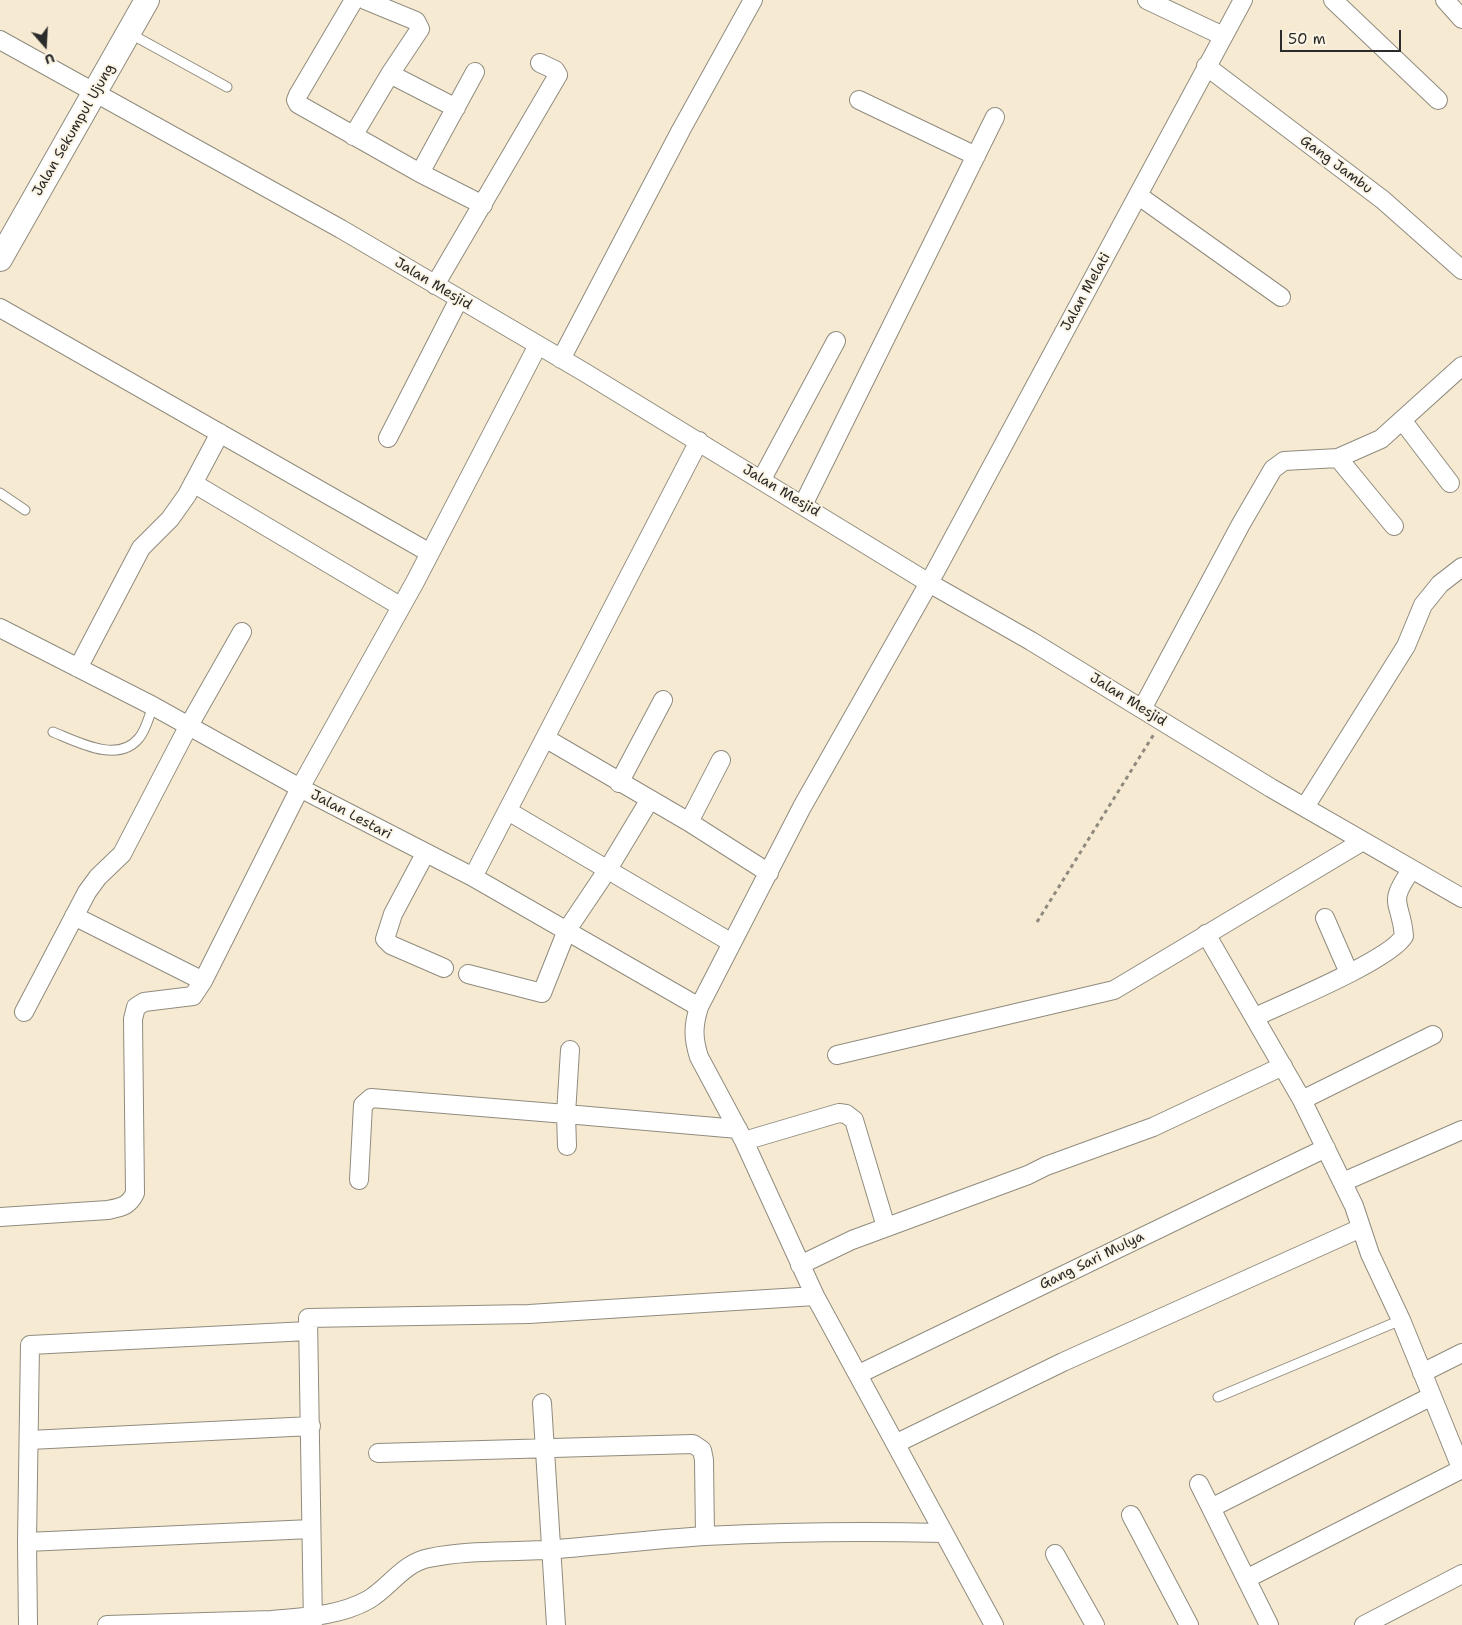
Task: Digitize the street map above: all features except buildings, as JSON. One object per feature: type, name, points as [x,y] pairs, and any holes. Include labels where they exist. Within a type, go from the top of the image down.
[{"type":"main road","name":"Jalan Sekumpul Ujung","points":[[3,245],[96,92],[147,0]]},
{"type":"street","points":[[354,0],[296,100],[301,107],[420,173],[483,205]]},
{"type":"street","points":[[353,136],[390,74],[420,29],[416,21],[365,0]]},
{"type":"street","points":[[562,359],[681,130],[753,0]]},
{"type":"street","points":[[1146,0],[1223,36]]},
{"type":"street","name":"Jalan Melati","points":[[994,1625],[943,1533],[897,1443],[815,1296],[741,1135],[711,1081],[694,1042],[693,1026],[699,1007],[802,807],[929,583],[1243,0]]},
{"type":"street","points":[[1333,0],[1438,100]]},
{"type":"street","points":[[1446,0],[1462,19]]},
{"type":"street","name":"Jalan Mesjid","points":[[0,40],[341,229],[699,441],[929,583],[1032,641],[1305,808],[1462,898]]},
{"type":"street","points":[[434,285],[483,205],[558,75],[554,70],[540,63]]},
{"type":"street","name":"Gang Jambu","points":[[1206,66],[1383,200],[1462,270]]},
{"type":"street","points":[[420,173],[475,72]]},
{"type":"street","points":[[390,74],[456,108]]},
{"type":"street","points":[[859,100],[976,156]]},
{"type":"street","points":[[804,505],[995,117]]},
{"type":"street","points":[[1139,196],[1281,297]]},
{"type":"street","points":[[388,438],[459,299]]},
{"type":"street","points":[[0,308],[430,553]]},
{"type":"street","points":[[762,480],[836,341]]},
{"type":"street","points":[[0,1217],[108,1210],[124,1207],[130,1202],[135,1193],[133,1019],[136,1008],[144,1002],[193,996],[203,981],[300,788],[430,553],[538,345]]},
{"type":"street","points":[[1142,709],[1241,524],[1273,469],[1284,461],[1338,458],[1381,440],[1462,367]]},
{"type":"street","points":[[1402,420],[1450,483]]},
{"type":"street","points":[[78,668],[141,548],[170,519],[193,483],[220,433]]},
{"type":"street","points":[[473,877],[699,441]]},
{"type":"street","points":[[1338,458],[1394,526]]},
{"type":"street","points":[[193,483],[400,606]]},
{"type":"street","points":[[1305,808],[1406,646],[1423,605],[1440,584],[1461,569]]},
{"type":"street","name":"Jalan Lestari","points":[[0,628],[153,706],[300,788],[425,854],[473,877],[699,1007]]},
{"type":"street","points":[[24,1012],[74,916],[98,877],[122,854],[188,727],[242,632]]},
{"type":"street","points":[[619,783],[663,700]]},
{"type":"street","points":[[546,738],[649,801],[688,822],[768,873]]},
{"type":"street","points":[[688,822],[722,760]]},
{"type":"street","points":[[468,974],[547,994],[567,930],[608,869],[649,801]]},
{"type":"street","points":[[508,811],[732,943]]},
{"type":"street","points":[[837,1055],[1114,990],[1363,841]]},
{"type":"street","points":[[425,854],[393,914],[385,939],[391,945],[444,968]]},
{"type":"street","points":[[1255,1017],[1350,973],[1399,945],[1404,936],[1397,910],[1398,888],[1412,869]]},
{"type":"street","points":[[74,916],[203,981]]},
{"type":"street","points":[[1325,918],[1350,973]]},
{"type":"street","points":[[1206,934],[1302,1100],[1343,1182],[1354,1206],[1370,1254],[1400,1320],[1462,1469],[1246,1579]]},
{"type":"street","points":[[1302,1100],[1433,1035]]},
{"type":"street","points":[[567,1146],[566,1114],[570,1050]]},
{"type":"street","points":[[800,1265],[852,1240],[1137,1133],[1283,1066]]},
{"type":"street","points":[[359,1180],[363,1104],[371,1098],[566,1114],[741,1135],[839,1113],[850,1116],[854,1120],[886,1227]]},
{"type":"street","points":[[1343,1182],[1462,1130]]},
{"type":"street","name":"Gang Sari Mulya","points":[[859,1374],[1326,1148]]},
{"type":"street","points":[[897,1443],[1062,1362],[1361,1228]]},
{"type":"street","points":[[313,1621],[308,1318],[529,1314],[815,1296]]},
{"type":"street","points":[[28,1625],[27,1542],[30,1345],[308,1332]]},
{"type":"street","points":[[1422,1373],[1462,1353]]},
{"type":"street","points":[[1211,1508],[1432,1396]]},
{"type":"street","points":[[542,1403],[556,1625]]},
{"type":"street","points":[[30,1440],[311,1426]]},
{"type":"street","points":[[378,1452],[693,1444],[702,1450],[704,1460],[705,1536]]},
{"type":"street","points":[[1199,1484],[1269,1625]]},
{"type":"street","points":[[1131,1515],[1189,1625]]},
{"type":"street","points":[[27,1542],[311,1529]]},
{"type":"street","points":[[107,1625],[313,1621],[368,1600],[419,1560],[477,1553],[550,1550],[705,1536],[874,1531],[943,1533]]},
{"type":"street","points":[[1055,1554],[1095,1625]]},
{"type":"street","points":[[1364,1625],[1389,1619],[1462,1574]]},
{"type":"lane","points":[[129,33],[227,87]]},
{"type":"lane","points":[[0,493],[24,510]]},
{"type":"lane","points":[[53,732],[92,748],[109,750],[129,748],[140,737],[153,706]]},
{"type":"lane","points":[[1218,1397],[1400,1320]]},
{"type":"path","points":[[1037,922],[1162,721]]}]
